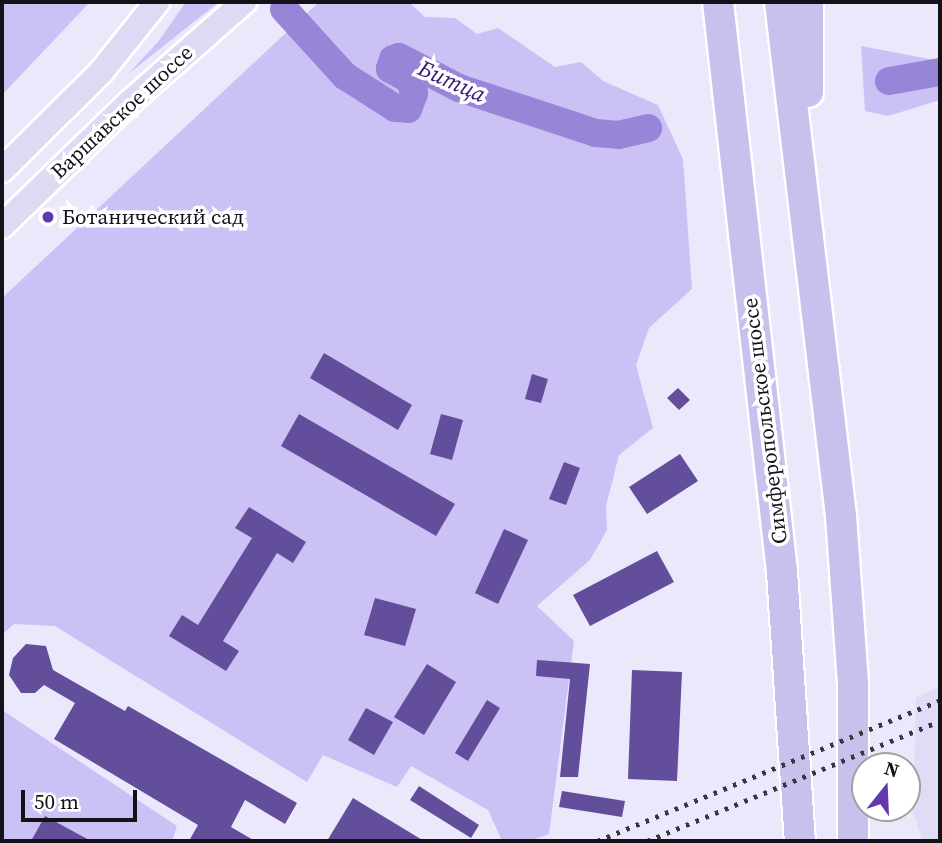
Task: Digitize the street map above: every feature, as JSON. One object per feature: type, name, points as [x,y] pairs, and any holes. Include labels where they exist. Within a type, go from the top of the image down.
[{"type":"highway","name":"Симферопольское шоссе","points":[[718,2],[782,572],[795,732],[800,841]]},
{"type":"highway","points":[[780,2],[818,309],[850,622],[853,831]]},
{"type":"highway","points":[[808,2],[818,309]]},
{"type":"main road","name":"Варшавское шоссе","points":[[2,170],[101,72],[157,2]]},
{"type":"main road","name":"Варшавское шоссе","points":[[2,226],[130,102],[244,2]]},
{"type":"shaded area","points":[[2,2],[90,2],[2,95]]},
{"type":"shaded area","points":[[186,2],[219,2],[128,74],[158,42]]},
{"type":"shaded area","points":[[319,2],[409,2],[425,17],[455,18],[477,34],[498,28],[555,67],[581,62],[603,81],[658,105],[683,159],[692,289],[649,328],[636,365],[653,428],[619,455],[606,506],[607,530],[590,560],[537,606],[574,641],[549,834],[530,841],[502,841],[488,810],[411,766],[397,787],[323,755],[307,782],[55,626],[14,624],[2,635],[2,298]]},
{"type":"shaded area","points":[[861,46],[940,61],[940,100],[888,116],[865,111]]},
{"type":"shaded area","points":[[940,686],[940,841],[922,841],[916,822],[921,822],[921,752],[915,752],[916,698]]},
{"type":"shaded area","points":[[2,710],[177,826],[172,841],[2,841]]},
{"type":"building","points":[[324,353],[412,405],[398,430],[310,378]]},
{"type":"building","points":[[532,374],[548,379],[541,403],[525,399]]},
{"type":"building","points":[[678,388],[690,400],[679,410],[667,398]]},
{"type":"building","points":[[299,414],[455,504],[436,536],[281,446]]},
{"type":"building","points":[[441,414],[463,420],[452,460],[430,454]]},
{"type":"building","points":[[680,454],[698,481],[647,514],[629,487]]},
{"type":"building","points":[[564,462],[580,468],[566,505],[549,499]]},
{"type":"building","points":[[249,507],[306,542],[293,563],[277,553],[223,641],[239,651],[226,671],[169,636],[182,615],[198,625],[252,538],[235,528]]},
{"type":"building","points":[[504,529],[528,540],[498,604],[475,593]]},
{"type":"building","points":[[657,551],[674,582],[590,626],[573,595]]},
{"type":"building","points":[[375,598],[416,609],[405,646],[364,635]]},
{"type":"building","points":[[26,644],[46,646],[53,670],[125,711],[128,706],[297,803],[285,824],[245,800],[231,827],[255,841],[189,841],[198,825],[54,739],[75,703],[44,685],[35,693],[21,693],[9,675],[13,658]]},
{"type":"building","points":[[537,660],[590,664],[578,777],[560,777],[570,679],[536,676]]},
{"type":"building","points":[[427,664],[456,682],[424,735],[394,717]]},
{"type":"building","points":[[632,670],[682,672],[677,781],[628,779]]},
{"type":"building","points":[[487,700],[500,708],[468,761],[455,753]]},
{"type":"building","points":[[366,708],[393,722],[374,755],[348,740]]},
{"type":"building","points":[[419,786],[479,825],[471,838],[410,800]]},
{"type":"building","points":[[562,791],[625,801],[622,817],[559,807]]},
{"type":"building","points":[[353,798],[424,841],[327,841]]},
{"type":"building","points":[[45,816],[91,841],[31,841]]},
{"type":"waterway","name":"Битца","points":[[284,9],[345,76],[395,108],[408,109],[414,93],[410,80],[390,69],[393,59],[399,57],[459,88],[596,133],[618,135],[648,128]]},
{"type":"waterway","name":"Битца","points":[[889,81],[940,72]]},
{"type":"railway","points":[[597,841],[940,700]]},
{"type":"railway","points":[[647,841],[940,721]]},
{"type":"place","name":"Ботанический сад","points":[[48,217]]}]
